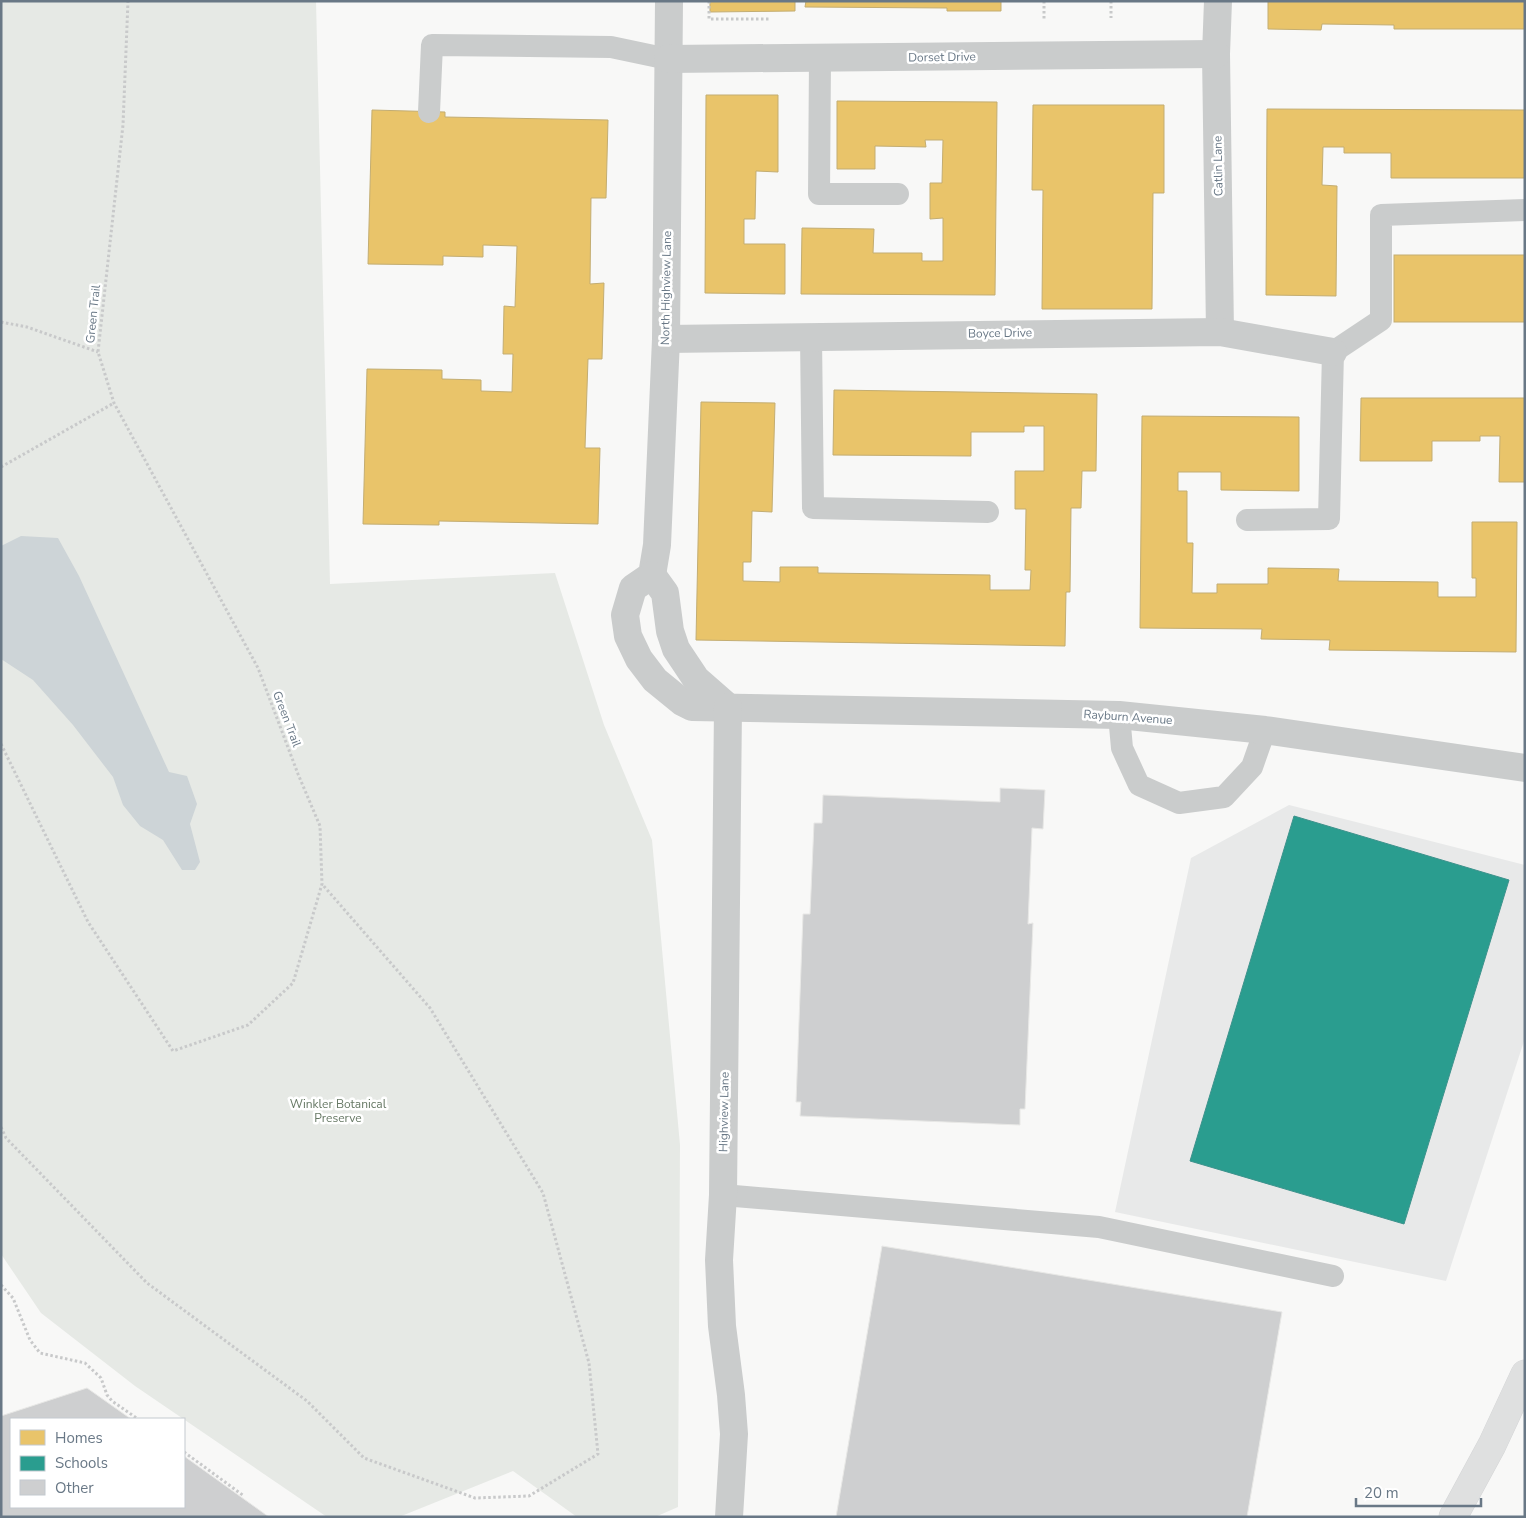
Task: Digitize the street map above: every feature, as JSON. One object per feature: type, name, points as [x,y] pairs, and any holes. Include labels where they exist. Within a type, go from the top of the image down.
[{"type":"main road","points":[[1453,1517],[1492,1444],[1525,1374]]},
{"type":"street","name":"North Highview Lane","points":[[652,575],[657,545],[666,339],[669,1]]},
{"type":"street","name":"Catlin Lane","points":[[1218,1],[1216,54],[1220,332]]},
{"type":"street","name":"Dorset Drive","points":[[668,59],[1216,54]]},
{"type":"street","name":"Boyce Drive","points":[[666,339],[1220,332],[1333,352]]},
{"type":"street","points":[[652,575],[665,593],[670,631],[676,649],[696,679],[728,707],[692,707],[682,702],[655,680],[639,659],[628,636],[625,615],[633,588],[652,575]]},
{"type":"street","name":"Rayburn Avenue","points":[[728,707],[1119,715],[1265,730],[1525,768]]},
{"type":"street","name":"Highview Lane","points":[[728,707],[723,1195],[719,1260],[722,1326],[734,1434],[729,1517]]},
{"type":"lane","points":[[429,112],[432,45],[611,47],[668,59]]},
{"type":"lane","points":[[820,58],[819,194],[898,194]]},
{"type":"lane","points":[[1247,520],[1330,518],[1333,352],[1381,320],[1381,215],[1525,210]]},
{"type":"lane","points":[[811,336],[813,508],[988,512]]},
{"type":"lane","points":[[1119,715],[1122,748],[1139,785],[1179,803],[1224,797],[1252,767],[1265,730]]},
{"type":"lane","points":[[723,1195],[1098,1226],[1333,1276]]},
{"type":"path","name":"Green Trail","points":[[1,744],[88,922],[173,1051],[248,1024],[293,983],[322,884],[320,826],[258,668],[114,403],[98,352],[124,125],[128,1]]},
{"type":"path","points":[[1111,1],[1111,21]]},
{"type":"path","points":[[1,322],[27,327],[98,352]]},
{"type":"path","points":[[1,467],[114,403]]},
{"type":"path","points":[[1,1127],[6,1138],[147,1283],[307,1401],[364,1458],[475,1498],[530,1496],[598,1454],[589,1363],[543,1193],[430,1008],[322,884]]},
{"type":"path","points":[[1,1285],[13,1298],[30,1340],[40,1353],[85,1363],[101,1378],[107,1395],[112,1401],[137,1418]]},
{"type":"path","points":[[185,1453],[244,1496]]},
{"type":"shaded area","points":[[21,536],[58,538],[79,576],[169,772],[187,776],[197,804],[190,824],[200,862],[195,870],[182,870],[163,840],[140,826],[123,805],[113,777],[73,725],[33,680],[1,659],[1,546]]},
{"type":"shaded area","points":[[1289,805],[1525,865],[1525,1038],[1446,1281],[1115,1212],[1191,858]]},
{"type":"green space","name":"Winkler Botanical Preserve","points":[[1,1],[316,1],[330,584],[555,573],[604,725],[652,840],[680,1145],[678,1507],[655,1517],[577,1517],[513,1471],[399,1517],[327,1517],[185,1420],[185,1418],[182,1418],[135,1386],[41,1313],[1,1254]]},
{"type":"building: Homes","points":[[710,1],[795,1],[795,11],[710,12]]},
{"type":"building: Homes","points":[[806,1],[1001,1],[1001,11],[947,11],[947,8],[805,7]]},
{"type":"building: Homes","points":[[1268,1],[1525,1],[1525,29],[1394,29],[1394,25],[1322,24],[1321,30],[1268,29]]},
{"type":"building: Homes","points":[[706,95],[778,95],[778,172],[756,171],[755,219],[744,219],[744,244],[785,244],[785,294],[705,293]]},
{"type":"building: Homes","points":[[837,101],[997,102],[995,295],[801,294],[802,228],[874,229],[873,253],[922,253],[922,261],[943,261],[943,218],[930,219],[930,183],[942,183],[943,140],[925,140],[926,147],[875,146],[875,169],[837,169]]},
{"type":"building: Homes","points":[[1033,105],[1164,105],[1164,193],[1153,193],[1152,309],[1042,309],[1043,190],[1032,190]]},
{"type":"building: Homes","points":[[1267,109],[1525,110],[1525,178],[1391,178],[1391,153],[1344,153],[1344,147],[1323,147],[1322,185],[1337,186],[1336,296],[1266,295]]},
{"type":"building: Homes","points":[[372,110],[445,112],[445,117],[608,120],[606,198],[591,198],[590,284],[604,283],[602,359],[588,359],[585,448],[600,448],[598,524],[439,521],[439,525],[363,524],[367,369],[442,370],[442,379],[481,380],[481,391],[512,392],[513,354],[503,354],[504,306],[515,307],[517,246],[483,245],[483,257],[443,256],[443,265],[368,264]]},
{"type":"building: Homes","points":[[1394,255],[1525,255],[1525,322],[1394,322]]},
{"type":"building: Homes","points":[[834,390],[1097,394],[1096,471],[1082,471],[1081,508],[1071,508],[1070,592],[1066,592],[1065,646],[696,640],[701,402],[775,403],[772,512],[752,511],[751,562],[743,562],[743,581],[780,582],[780,567],[818,567],[818,573],[990,575],[990,590],[1030,590],[1031,570],[1025,570],[1026,509],[1015,509],[1015,471],[1044,471],[1044,426],[1024,426],[1024,432],[971,432],[971,456],[833,455]]},
{"type":"building: Homes","points":[[1361,398],[1525,398],[1525,482],[1499,482],[1500,436],[1480,436],[1480,441],[1432,441],[1432,461],[1360,461]]},
{"type":"building: Homes","points":[[1142,416],[1299,417],[1299,491],[1221,490],[1221,472],[1178,472],[1178,491],[1187,491],[1187,543],[1193,543],[1192,593],[1217,593],[1217,584],[1268,584],[1268,568],[1339,569],[1338,581],[1438,582],[1438,597],[1476,597],[1476,578],[1472,578],[1472,522],[1517,522],[1516,652],[1329,650],[1330,640],[1261,639],[1262,629],[1140,628]]},
{"type":"building: Schools","points":[[1294,816],[1509,880],[1404,1224],[1190,1161]]},
{"type":"building: Other","points":[[1000,788],[1045,790],[1043,829],[1032,828],[1028,924],[1033,923],[1025,1109],[1020,1109],[1020,1125],[800,1116],[801,1102],[796,1102],[803,914],[810,914],[814,823],[822,823],[823,795],[1000,802]]},
{"type":"building: Other","points":[[882,1246],[1282,1312],[1247,1517],[836,1517]]},
{"type":"building: Other","points":[[87,1388],[130,1418],[10,1418],[10,1508],[185,1508],[185,1457],[269,1517],[1,1517],[1,1416]]}]
